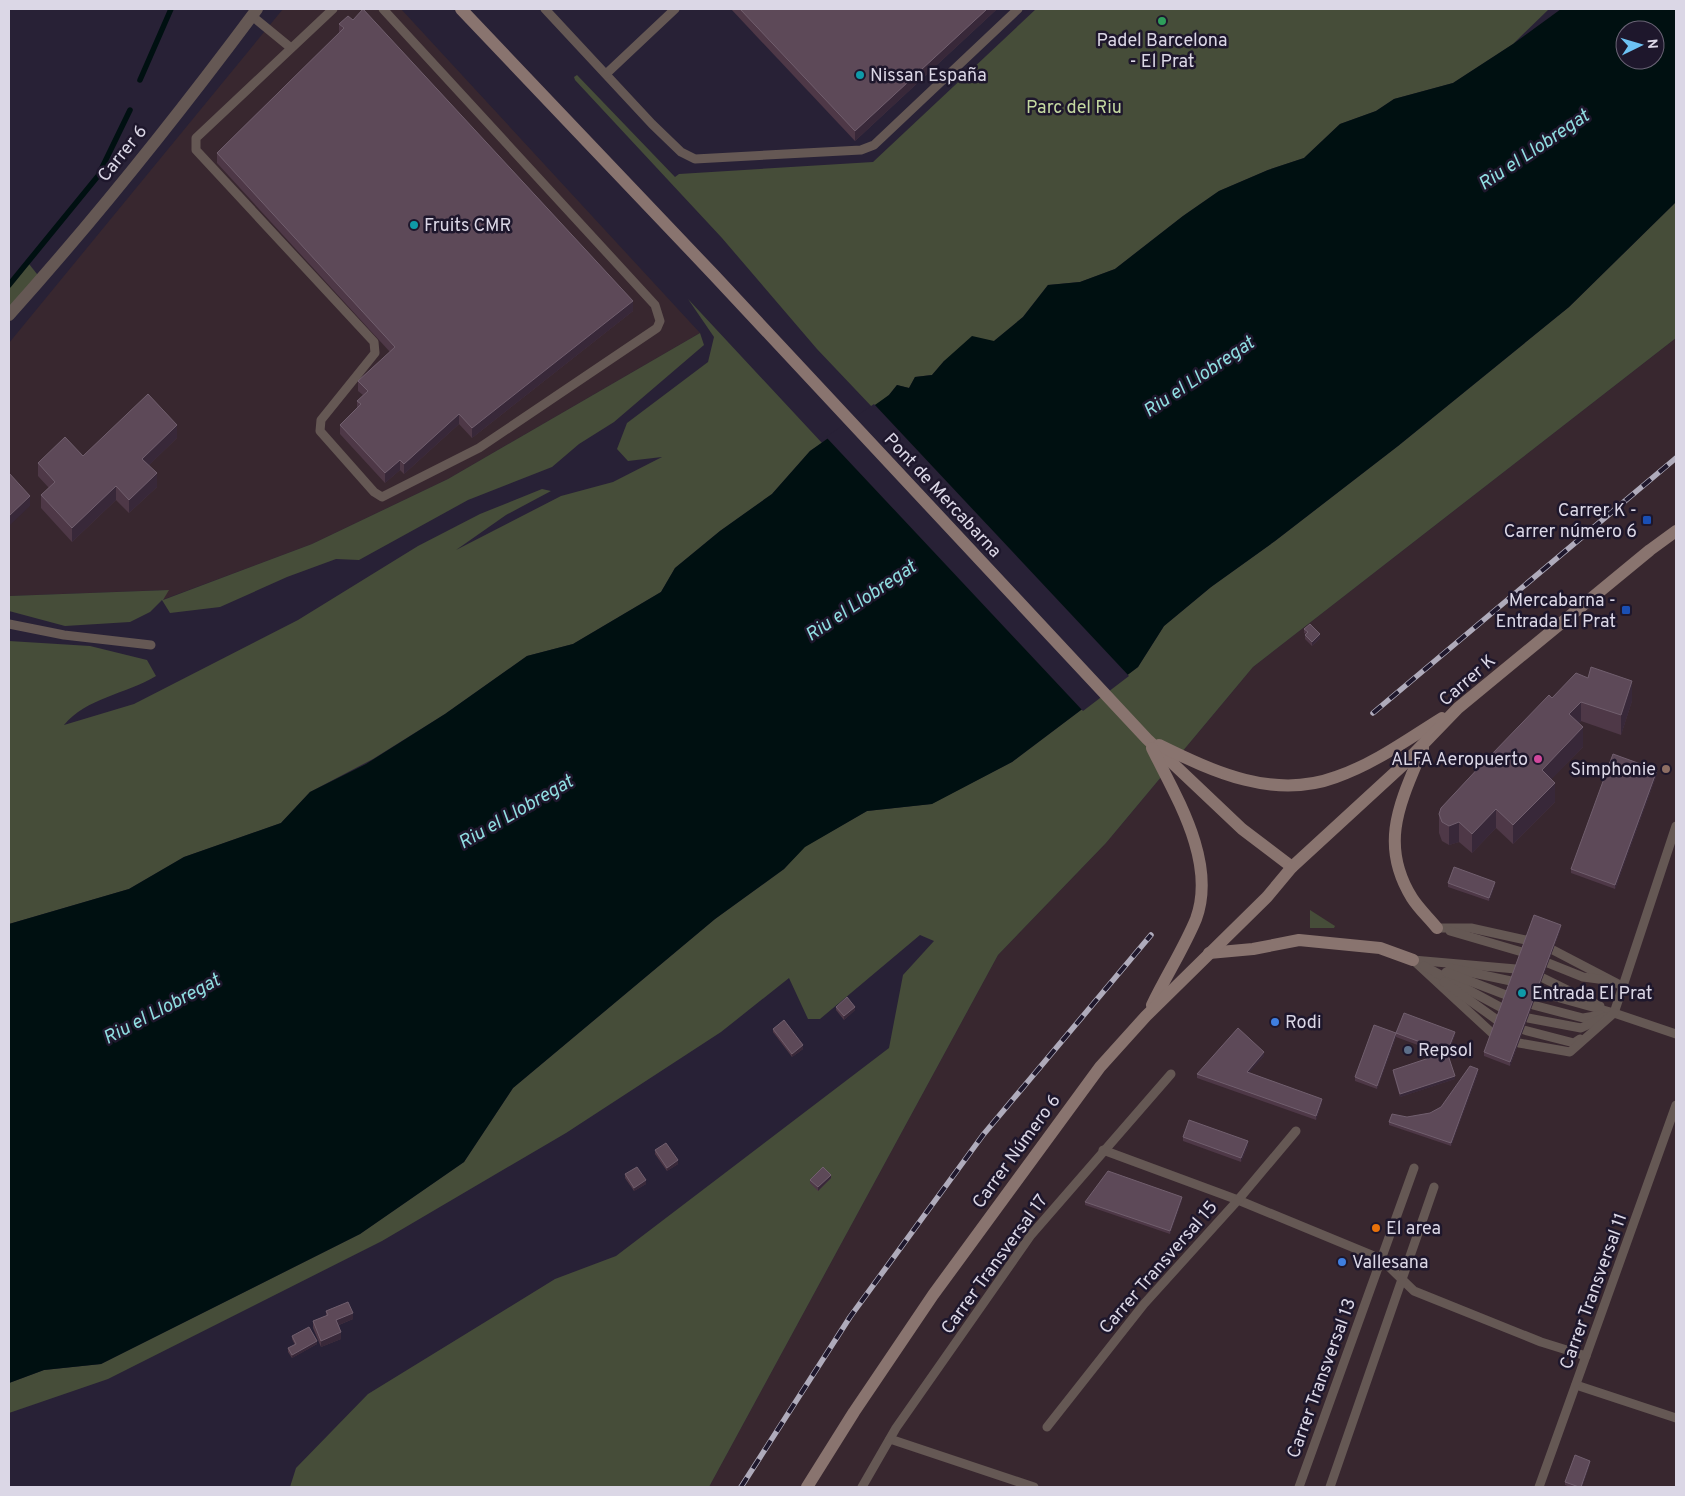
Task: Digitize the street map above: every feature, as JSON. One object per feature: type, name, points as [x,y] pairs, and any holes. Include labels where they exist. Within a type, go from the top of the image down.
[{"type":"main road","name":"Pont de Mercabarna","points":[[461,9],[713,274],[1147,739]]},
{"type":"main road","name":"Carrer K","points":[[1292,867],[1425,743],[1458,708],[1676,531]]},
{"type":"main road","points":[[1147,739],[1216,772],[1253,783],[1298,785],[1327,780],[1351,771],[1458,708]]},
{"type":"main road","points":[[1147,739],[1242,829],[1292,867]]},
{"type":"main road","points":[[1146,1016],[1196,918],[1201,874],[1195,845],[1185,819],[1147,739]]},
{"type":"main road","points":[[1425,743],[1401,803],[1395,825],[1396,859],[1403,881],[1413,900],[1437,928]]},
{"type":"main road","name":"Carrer Número 6","points":[[807,1487],[854,1412],[932,1295],[1100,1067],[1146,1016],[1266,897],[1292,867]]},
{"type":"main road","points":[[1209,952],[1253,949],[1299,940],[1380,948],[1413,960]]},
{"type":"street","name":"Carrer 6","points":[[9,315],[47,272],[165,128],[255,12]]},
{"type":"lane","points":[[333,9],[196,138],[196,150],[374,342],[375,353],[321,420],[320,431],[374,492],[382,497],[479,448],[657,328],[660,321],[656,305],[383,9]]},
{"type":"lane","points":[[545,9],[681,152],[695,158],[861,150],[874,145],[1018,9]]},
{"type":"lane","points":[[606,74],[675,9]]},
{"type":"lane","points":[[255,12],[292,48]]},
{"type":"lane","points":[[9,624],[64,635],[151,645]]},
{"type":"lane","points":[[1519,1043],[1570,1052],[1614,1013],[1622,986],[1672,850],[1676,826]]},
{"type":"lane","points":[[1437,928],[1471,928],[1526,940]]},
{"type":"lane","points":[[1437,928],[1522,952]]},
{"type":"lane","points":[[1553,950],[1589,967],[1606,980]]},
{"type":"lane","points":[[1413,960],[1516,969]]},
{"type":"lane","points":[[1413,960],[1511,981]]},
{"type":"lane","points":[[1413,960],[1506,995]]},
{"type":"lane","points":[[1413,960],[1502,1008]]},
{"type":"lane","points":[[1413,960],[1497,1020]]},
{"type":"lane","points":[[1413,960],[1492,1033]]},
{"type":"lane","points":[[1548,963],[1583,977],[1606,980],[1622,986]]},
{"type":"lane","points":[[1543,978],[1614,1013]]},
{"type":"lane","points":[[1538,992],[1614,1013],[1676,1034]]},
{"type":"lane","points":[[1532,1005],[1582,1018],[1614,1013]]},
{"type":"lane","points":[[1528,1018],[1581,1028],[1614,1013]]},
{"type":"lane","points":[[1524,1030],[1574,1043],[1614,1013]]},
{"type":"lane","name":"Carrer Transversal 17","points":[[862,1487],[890,1440],[1031,1235],[1171,1074]]},
{"type":"lane","name":"Carrer Transversal 11","points":[[1539,1487],[1676,1105]]},
{"type":"lane","name":"Carrer Transversal 15","points":[[1047,1428],[1144,1304],[1238,1200],[1296,1131]]},
{"type":"lane","points":[[1104,1150],[1238,1200],[1381,1259],[1414,1291],[1541,1342],[1586,1356]]},
{"type":"lane","name":"Carrer Transversal 13","points":[[1299,1487],[1414,1168]]},
{"type":"lane","points":[[1330,1487],[1434,1187]]},
{"type":"lane","points":[[1576,1385],[1676,1418]]},
{"type":"lane","points":[[890,1440],[1034,1487]]},
{"type":"shaded area","points":[[283,9],[401,9],[700,333],[448,479],[312,544],[162,600],[168,590],[9,596],[9,343]]},
{"type":"shaded area","points":[[1676,338],[1676,1487],[709,1487],[998,955],[1106,843],[1253,667]]},
{"type":"green space","name":"Parc del Riu","points":[[1036,9],[1549,9],[1513,44],[1453,83],[1394,99],[1376,111],[1340,124],[1304,158],[1268,170],[1219,191],[1183,216],[1115,269],[1080,282],[1048,285],[1023,317],[994,341],[944,361],[932,375],[915,377],[909,388],[897,385],[889,395],[873,408],[817,349],[722,238],[574,77],[577,75],[675,177],[679,174],[873,162]]},
{"type":"green space","points":[[1676,202],[1676,338],[1253,667],[1106,843],[998,955],[709,1487],[290,1487],[296,1468],[368,1394],[555,1279],[616,1256],[889,1048],[903,975],[934,941],[920,935],[820,1019],[808,1019],[789,978],[721,1032],[566,1133],[382,1241],[108,1379],[9,1413],[9,1383],[44,1370],[101,1364],[360,1234],[464,1162],[513,1088],[715,919],[784,869],[804,847],[867,811],[931,804],[1012,762],[1138,667],[1164,626],[1211,587],[1275,541],[1398,446],[1569,307]]},
{"type":"green space","points":[[29,264],[41,279],[9,315],[9,282]]},
{"type":"green space","points":[[688,299],[822,443],[810,451],[772,494],[720,531],[675,568],[661,592],[573,644],[527,656],[445,714],[373,759],[310,792],[281,823],[184,857],[129,889],[9,924],[9,641],[90,646],[147,660],[156,676],[83,708],[64,725],[134,704],[298,620],[418,546],[480,514],[542,489],[551,491],[506,515],[456,550],[561,496],[613,482],[662,457],[628,461],[617,449],[627,423],[708,362],[714,337]]},
{"type":"green space","points":[[700,333],[704,345],[614,422],[579,444],[552,467],[468,500],[359,560],[336,559],[287,577],[220,607],[170,613],[162,600],[150,612],[130,622],[65,626],[9,611],[9,596],[169,590],[163,600],[312,544],[448,479]]},
{"type":"green space","points":[[1310,910],[1335,926],[1334,928],[1310,928]]},
{"type":"water","name":"Riu el Llobregat","points":[[1561,9],[1676,9],[1676,202],[1569,307],[1398,446],[1275,541],[1211,587],[1164,626],[1138,667],[1012,762],[932,804],[867,811],[805,847],[784,869],[715,919],[513,1088],[464,1162],[360,1234],[101,1364],[44,1370],[9,1383],[9,924],[129,889],[184,857],[281,823],[310,792],[366,764],[445,714],[527,656],[573,644],[661,592],[675,568],[720,531],[772,494],[810,451],[889,395],[897,385],[909,388],[915,377],[932,375],[944,361],[972,336],[994,341],[1023,317],[1048,285],[1080,282],[1115,269],[1183,216],[1219,191],[1268,170],[1304,158],[1340,124],[1376,111],[1394,99],[1453,83],[1513,44]]},
{"type":"pier","points":[[874,404],[1129,676],[1083,711],[826,437]]},
{"type":"building","name":"Fruits CMR","points":[[363,9],[633,301],[472,428],[459,414],[404,464],[400,460],[385,473],[340,425],[361,404],[357,401],[368,391],[358,381],[395,347],[217,153],[344,28],[339,24],[348,16],[353,20]]},
{"type":"building","name":"Nissan España","points":[[740,9],[987,9],[855,131]]},
{"type":"building","points":[[148,394],[177,425],[142,459],[157,473],[129,500],[116,486],[72,528],[41,495],[55,482],[38,463],[65,437],[83,456]]},
{"type":"building","points":[[9,473],[30,496],[9,516]]},
{"type":"building","points":[[1310,624],[1320,634],[1312,642],[1305,635],[1308,632],[1304,629]]},
{"type":"building","name":"ALFA Aeropuerto","points":[[1591,667],[1632,681],[1621,715],[1581,702],[1569,714],[1583,727],[1542,770],[1555,783],[1513,825],[1496,809],[1472,834],[1459,822],[1449,826],[1442,822],[1439,814],[1441,808],[1483,763],[1482,757],[1484,754],[1492,754],[1549,695],[1552,698],[1576,673],[1588,678]]},
{"type":"building","points":[[1613,754],[1657,770],[1615,885],[1571,869]]},
{"type":"building","points":[[1454,867],[1495,882],[1489,898],[1448,883]]},
{"type":"building","name":"Entrada El Prat","points":[[1534,915],[1561,925],[1510,1062],[1484,1052]]},
{"type":"building","points":[[847,997],[855,1007],[844,1016],[836,1007]]},
{"type":"building","points":[[1404,1013],[1455,1032],[1447,1052],[1396,1033]]},
{"type":"building","points":[[784,1020],[803,1045],[792,1054],[773,1029]]},
{"type":"building","points":[[1374,1025],[1396,1033],[1377,1086],[1355,1077]]},
{"type":"building","points":[[1238,1028],[1264,1052],[1247,1072],[1322,1099],[1316,1116],[1197,1074]]},
{"type":"building","points":[[1447,1052],[1455,1076],[1400,1094],[1393,1070]]},
{"type":"building","points":[[1470,1066],[1478,1069],[1451,1143],[1389,1122],[1392,1114],[1407,1117],[1430,1113],[1441,1107]]},
{"type":"building","points":[[1189,1120],[1248,1141],[1241,1158],[1183,1137]]},
{"type":"building","points":[[666,1143],[678,1160],[667,1168],[655,1150]]},
{"type":"building","points":[[637,1167],[646,1180],[634,1188],[625,1174]]},
{"type":"building","points":[[823,1167],[831,1175],[818,1187],[810,1180]]},
{"type":"building","points":[[1108,1171],[1182,1197],[1170,1231],[1085,1202]]},
{"type":"building","points":[[348,1302],[353,1313],[336,1320],[341,1332],[321,1341],[313,1321],[328,1315],[326,1311]]},
{"type":"building","points":[[309,1327],[317,1341],[292,1355],[288,1348],[296,1344],[292,1336]]},
{"type":"building","points":[[1575,1455],[1590,1461],[1581,1487],[1565,1482]]},
{"type":"waterway","points":[[140,80],[171,9]]},
{"type":"waterway","points":[[9,285],[98,176],[130,110]]},
{"type":"railway","points":[[1373,713],[1676,458]]},
{"type":"railway","points":[[741,1487],[850,1317],[983,1135],[1151,935]]},
{"type":"place","name":"Padel Barcelona - El Prat","points":[[1162,21]]},
{"type":"place","name":"Nissan España","points":[[860,75]]},
{"type":"place","name":"Fruits CMR","points":[[414,225]]},
{"type":"place","name":"Carrer K - Carrer número 6","points":[[1647,520]]},
{"type":"place","name":"Mercabarna - Entrada El Prat","points":[[1626,610]]},
{"type":"place","name":"ALFA Aeropuerto","points":[[1538,759]]},
{"type":"place","name":"Simphonie","points":[[1666,769]]},
{"type":"place","name":"Entrada El Prat","points":[[1522,993]]},
{"type":"place","name":"Rodi","points":[[1275,1022]]},
{"type":"place","name":"Repsol","points":[[1408,1050]]},
{"type":"place","name":"El area","points":[[1376,1228]]},
{"type":"place","name":"Vallesana","points":[[1342,1262]]}]
